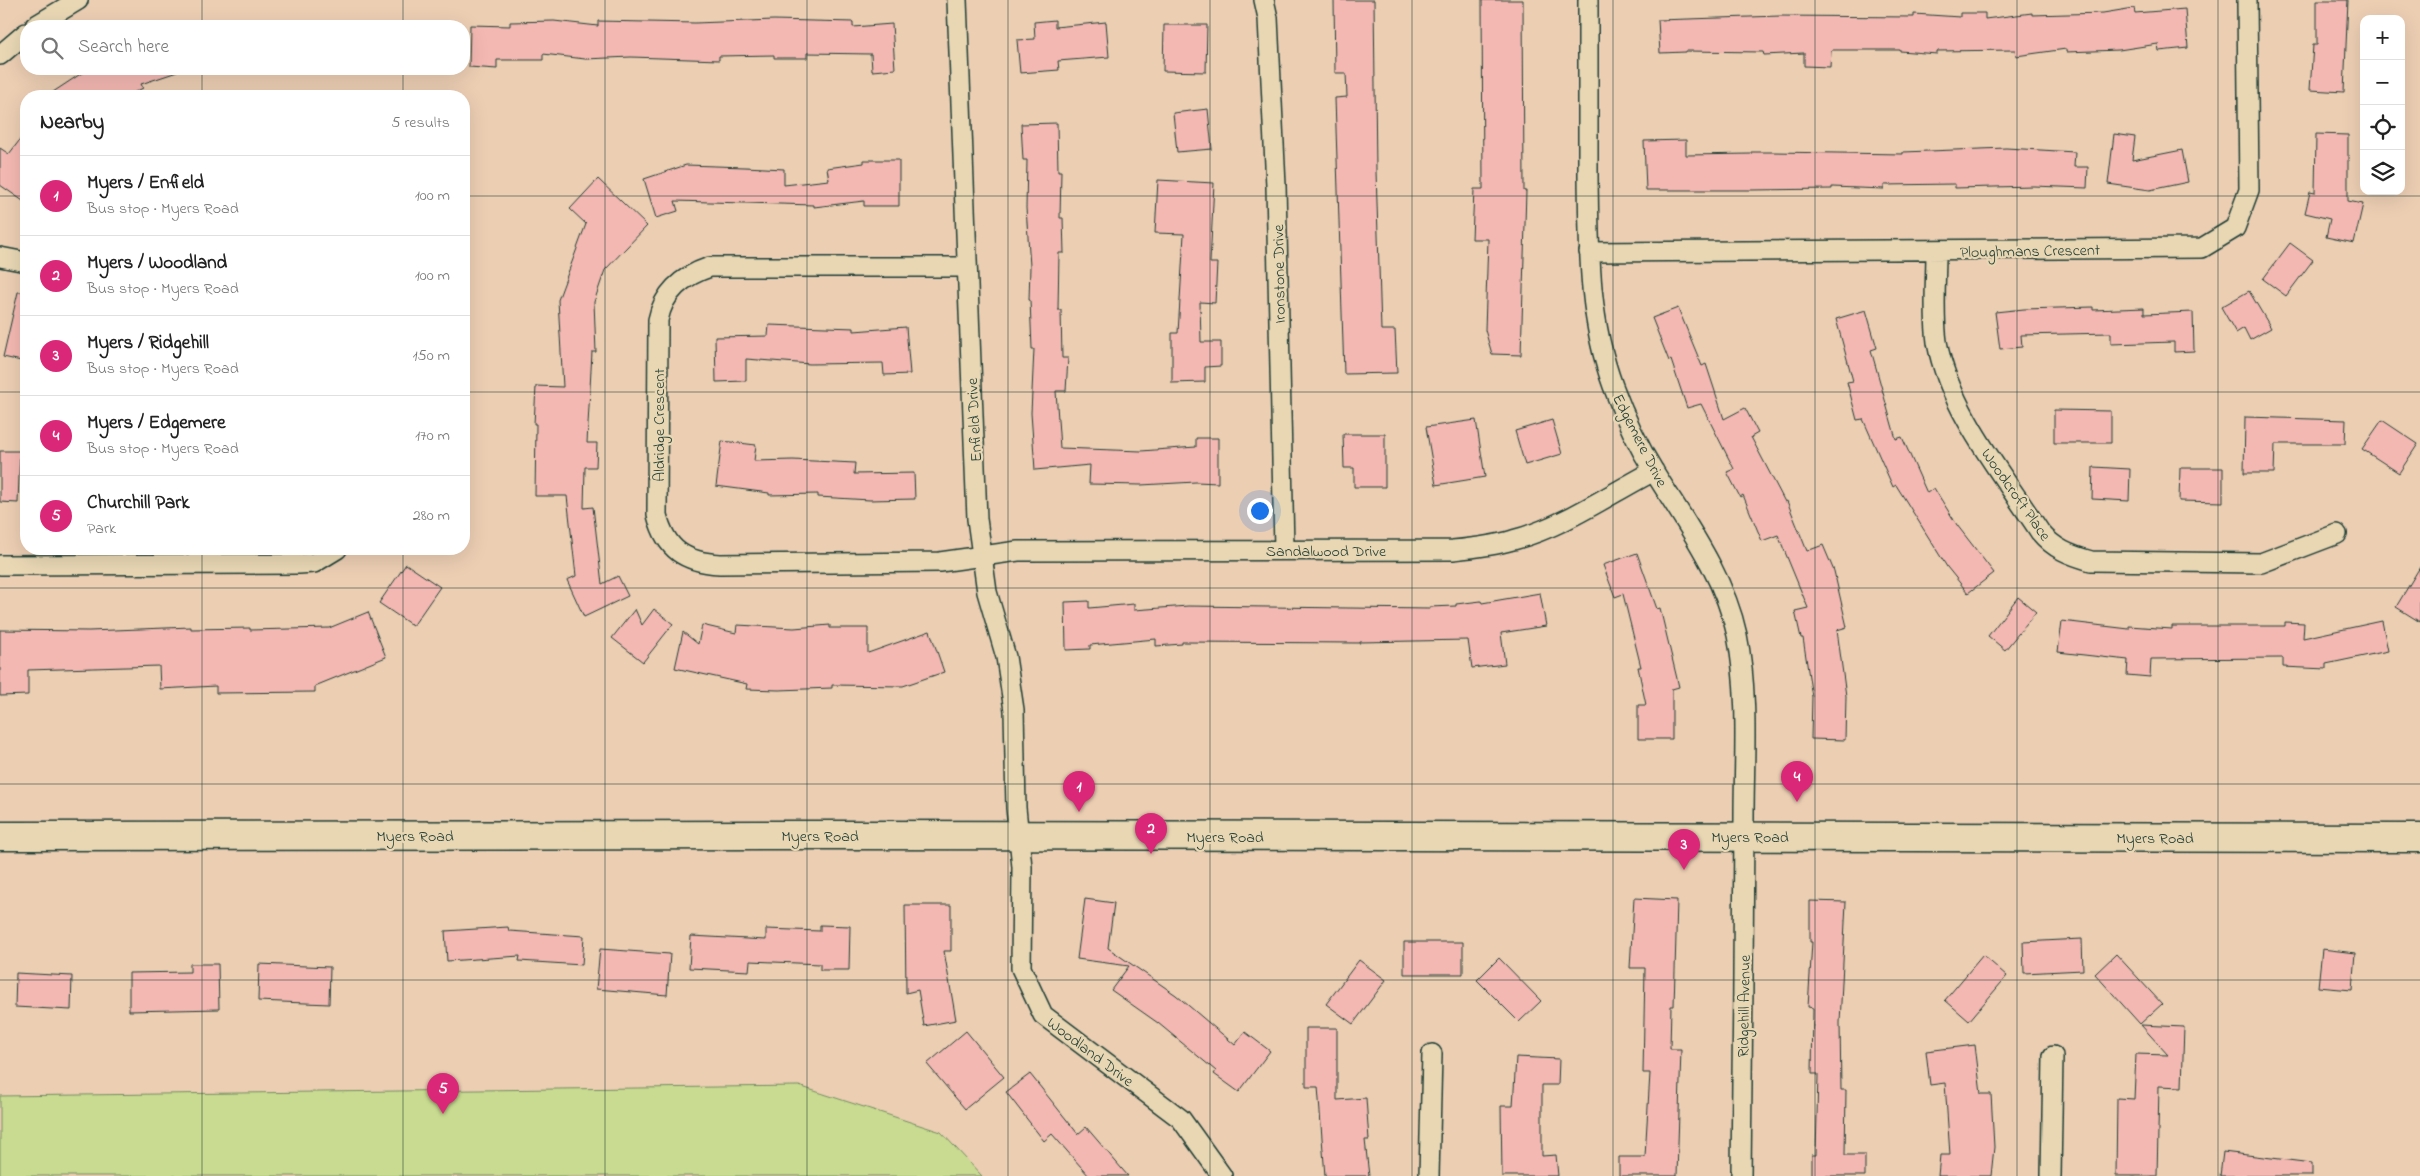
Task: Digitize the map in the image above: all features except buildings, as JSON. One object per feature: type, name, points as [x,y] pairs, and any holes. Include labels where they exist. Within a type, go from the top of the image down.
[{"type":"main road","name":"Myers Road","points":[[0,836],[2420,838]]},
{"type":"street","points":[[45,20],[78,0]]},
{"type":"street","name":"Enfield Drive","points":[[957,0],[977,519],[987,592],[1006,657],[1011,683],[1019,836]]},
{"type":"street","name":"Ironstone Drive","points":[[1264,0],[1268,18],[1276,186],[1284,549]]},
{"type":"street","name":"Edgemere Drive","points":[[1588,0],[1589,252],[1594,320],[1604,363],[1631,430],[1654,471],[1704,550],[1722,588],[1736,633],[1743,688],[1744,836]]},
{"type":"street","name":"Ploughmans Crescent","points":[[1589,252],[2202,248],[2235,228],[2249,190],[2247,0]]},
{"type":"street","points":[[0,55],[20,38]]},
{"type":"street","name":"Woodcroft Place","points":[[1936,251],[1937,340],[1948,382],[1965,418],[2040,532],[2056,548],[2091,561],[2261,563],[2337,534]]},
{"type":"street","points":[[0,257],[20,261]]},
{"type":"street","name":"Aldridge Crescent","points":[[966,267],[710,267],[693,273],[679,283],[661,306],[658,320],[658,515],[664,531],[678,552],[705,563],[940,562],[982,556]]},
{"type":"street","name":"Sandalwood Drive","points":[[982,556],[1018,551],[1433,550],[1486,546],[1514,540],[1568,518],[1654,471]]},
{"type":"street","points":[[0,565],[314,564],[328,555]]},
{"type":"street","name":"Woodland Drive","points":[[1019,836],[1022,867],[1021,968],[1043,1014],[1181,1120],[1222,1176]]},
{"type":"street","name":"Ridgehill Avenue","points":[[1741,1176],[1744,836]]},
{"type":"street","points":[[1429,1176],[1432,1054]]},
{"type":"street","points":[[2051,1176],[2052,1056]]},
{"type":"green space","points":[[799,1086],[941,1132],[982,1176],[0,1176],[0,1096]]},
{"type":"place","name":"Myers / Edgemere","points":[[1797,802]]},
{"type":"place","name":"Myers / Enfield","points":[[1079,812]]},
{"type":"place","name":"Myers / Woodland","points":[[1151,854]]},
{"type":"place","name":"Myers / Ridgehill","points":[[1684,870]]},
{"type":"place","name":"Churchill Park","points":[[443,1114]]}]
